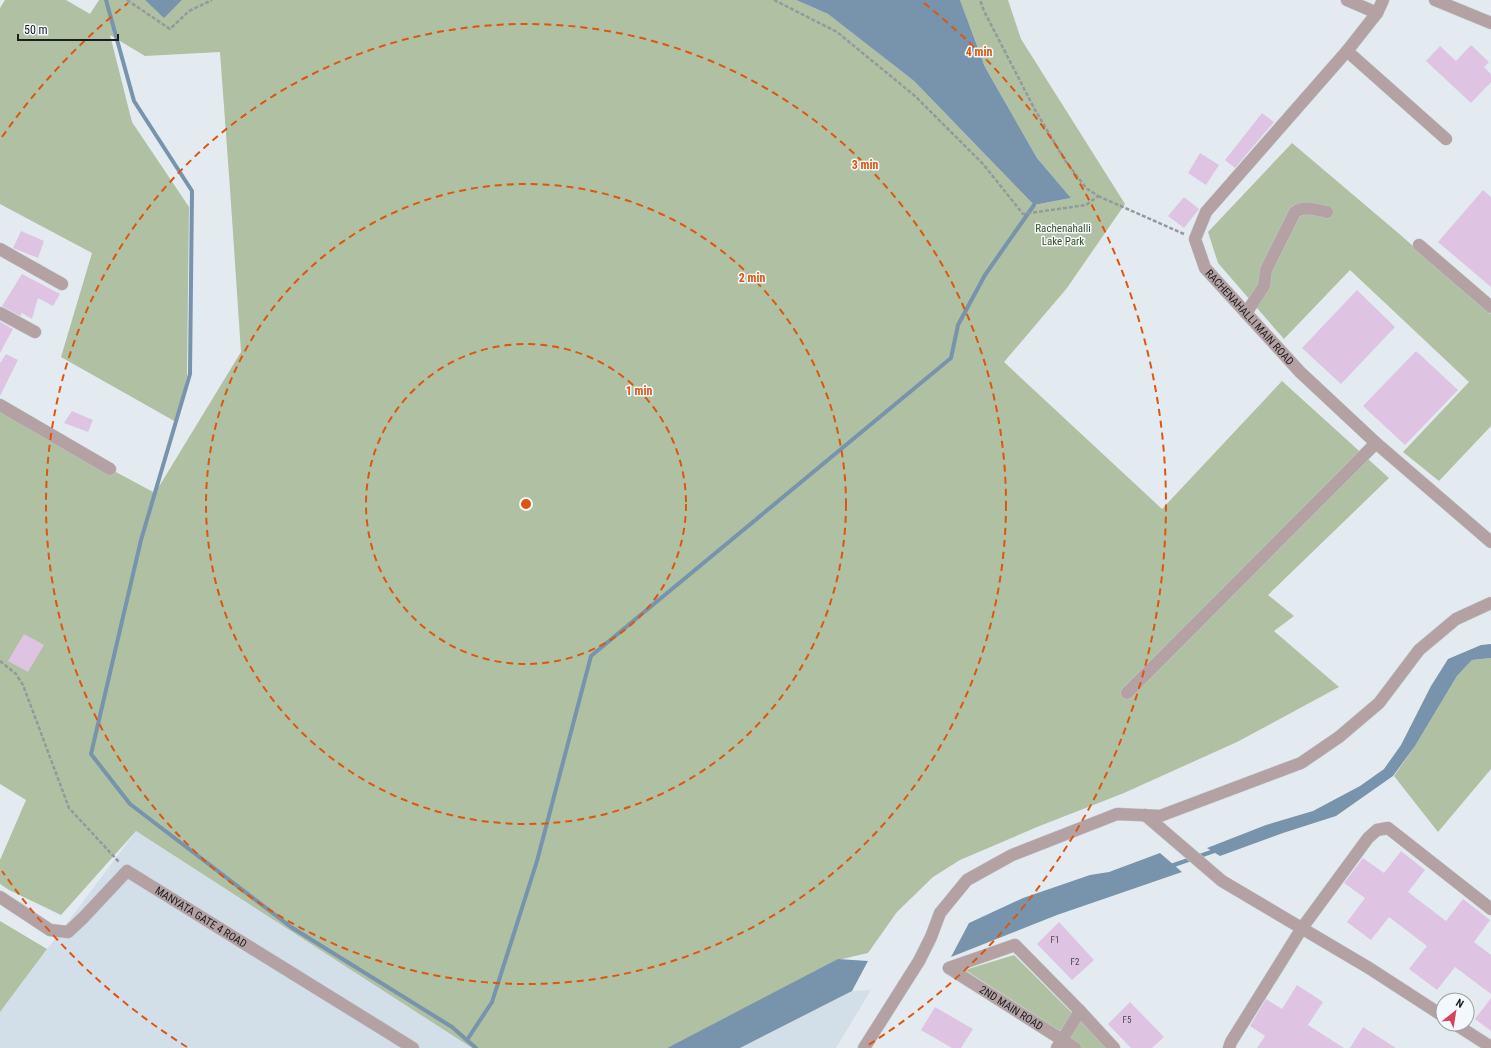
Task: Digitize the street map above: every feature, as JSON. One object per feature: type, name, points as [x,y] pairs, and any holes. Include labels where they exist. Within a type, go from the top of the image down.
[{"type":"street","points":[[1347,0],[1377,13]]},
{"type":"street","points":[[1195,239],[1206,212],[1347,51],[1377,13],[1383,0]]},
{"type":"street","points":[[1436,0],[1491,23]]},
{"type":"street","points":[[1347,51],[1446,139]]},
{"type":"street","points":[[1246,313],[1264,286],[1266,270],[1295,212],[1299,209],[1305,208],[1327,212]]},
{"type":"street","name":"RACHENAHALLI MAIN ROAD","points":[[1195,239],[1205,268],[1300,372],[1376,443],[1491,542]]},
{"type":"street","points":[[1419,245],[1491,306]]},
{"type":"street","points":[[0,249],[62,284]]},
{"type":"street","points":[[0,313],[35,332]]},
{"type":"street","points":[[0,405],[110,469]]},
{"type":"street","points":[[1127,693],[1376,443]]},
{"type":"street","points":[[864,1048],[924,950],[940,914],[968,880],[1012,855],[1117,814],[1160,816],[1301,763],[1339,737],[1379,703],[1419,650],[1456,619],[1491,603]]},
{"type":"street","points":[[1144,815],[1222,880],[1369,968],[1435,1011]]},
{"type":"street","points":[[1229,1048],[1231,1042],[1302,928],[1368,838],[1377,830],[1388,828],[1491,909]]},
{"type":"street","points":[[0,897],[50,930],[68,932],[127,871]]},
{"type":"street","name":"MANYATA GATE 4 ROAD","points":[[127,871],[413,1048]]},
{"type":"street","name":"2ND MAIN ROAD","points":[[1075,1048],[1060,1044],[948,968],[1015,945],[1080,1011]]},
{"type":"street","points":[[1060,1044],[1080,1011],[1114,1048]]},
{"type":"street","points":[[1468,1032],[1491,1047]]},
{"type":"path","points":[[127,0],[170,29],[189,11],[212,0]]},
{"type":"path","points":[[774,0],[837,32],[914,96],[983,164],[1023,214],[1086,205],[1098,196]]},
{"type":"path","points":[[980,0],[984,11],[1023,88],[1064,159],[1086,188],[1098,196],[1195,239]]},
{"type":"path","points":[[0,661],[16,674],[23,685],[69,808],[127,871]]},
{"type":"shaded area","points":[[136,831],[472,1048],[0,1048],[0,1012]]},
{"type":"shaded area","points":[[871,990],[836,1048],[740,1048],[852,991]]},
{"type":"green space","name":"Rachenahalli Lake Park","points":[[5,0],[66,0],[90,14],[99,0],[145,0],[164,17],[182,0],[796,0],[828,14],[914,81],[1034,205],[1071,198],[1037,158],[985,67],[960,0],[1008,0],[1021,39],[1125,204],[1067,288],[1004,362],[1162,509],[1282,381],[1389,478],[1268,595],[1294,616],[1274,631],[1339,687],[1237,742],[1124,793],[1037,827],[960,860],[933,877],[897,912],[868,953],[838,960],[667,1048],[472,1048],[136,831],[61,915],[9,890],[0,884],[0,860],[26,800],[0,784],[0,410],[155,493],[241,352],[220,52],[145,56],[110,35],[132,122],[189,207],[187,376],[176,422],[61,357],[92,253],[0,204],[0,8]]},
{"type":"green space","points":[[1292,143],[1491,314],[1491,426],[1439,481],[1403,452],[1469,382],[1350,270],[1284,339],[1218,263],[1208,232]]},
{"type":"green space","points":[[1491,658],[1491,769],[1438,832],[1394,776],[1415,746],[1457,676],[1472,660]]},
{"type":"green space","points":[[0,921],[47,949],[0,1012]]},
{"type":"green space","points":[[1014,955],[1072,1013],[1060,1031],[965,970]]},
{"type":"green space","points":[[1081,1018],[1110,1048],[1081,1048],[1068,1039]]},
{"type":"water","points":[[145,0],[182,0],[164,18]]},
{"type":"water","points":[[796,0],[960,0],[985,67],[1037,158],[1071,198],[1034,205],[914,81],[828,14]]},
{"type":"water","points":[[1491,644],[1491,658],[1472,660],[1457,676],[1415,746],[1393,776],[1336,816],[1283,833],[1220,856],[1207,848],[1266,825],[1313,811],[1360,786],[1384,769],[1401,745],[1431,686],[1448,659],[1481,645]]},
{"type":"water","points":[[1160,853],[1182,872],[1057,915],[951,957],[969,923],[1023,898],[1090,875],[1109,872]]},
{"type":"water","points":[[838,959],[868,961],[852,991],[740,1048],[667,1048]]},
{"type":"building","points":[[1471,45],[1489,62],[1484,67],[1491,74],[1491,82],[1471,103],[1426,61],[1440,46],[1456,61]]},
{"type":"building","points":[[1262,113],[1274,122],[1235,168],[1225,160]]},
{"type":"building","points":[[1200,153],[1219,165],[1206,185],[1188,173]]},
{"type":"building","points":[[1483,190],[1491,197],[1491,287],[1438,242]]},
{"type":"building","points":[[1184,197],[1199,209],[1184,228],[1168,216]]},
{"type":"building","points":[[21,231],[44,241],[38,258],[13,248]]},
{"type":"building","points":[[22,274],[60,294],[53,306],[38,298],[32,319],[22,313],[20,316],[2,306]]},
{"type":"building","points":[[1357,290],[1395,327],[1341,384],[1302,348]]},
{"type":"building","points":[[0,322],[13,329],[0,353]]},
{"type":"building","points":[[1416,351],[1458,390],[1405,445],[1363,406]]},
{"type":"building","points":[[6,354],[18,360],[0,396],[0,363]]},
{"type":"building","points":[[72,411],[93,420],[88,432],[64,423]]},
{"type":"building","points":[[24,634],[44,645],[28,672],[8,661]]},
{"type":"building","points":[[1401,851],[1425,870],[1408,892],[1446,921],[1463,899],[1490,920],[1474,942],[1491,955],[1491,994],[1455,967],[1437,990],[1409,969],[1427,946],[1389,917],[1371,940],[1347,922],[1365,898],[1344,883],[1363,858],[1384,873]]},
{"type":"building","points":[[1059,922],[1094,960],[1072,980],[1037,944]]},
{"type":"building","points":[[1297,985],[1323,1002],[1308,1025],[1344,1048],[1257,1048],[1265,1036],[1250,1026],[1266,999],[1282,1009]]},
{"type":"building","points":[[1491,998],[1491,1031],[1475,1019]]},
{"type":"building","points":[[1130,1002],[1164,1037],[1152,1048],[1131,1048],[1108,1024]]},
{"type":"building","points":[[935,1007],[973,1029],[961,1048],[952,1048],[921,1030]]},
{"type":"building","points":[[1363,1027],[1396,1048],[1350,1048]]},
{"type":"waterway","points":[[106,0],[134,101],[192,191],[190,374],[141,540],[91,754],[130,804],[291,927],[452,1027],[476,1048]]},
{"type":"waterway","points":[[467,1040],[492,1002],[537,861],[591,656],[951,358],[958,325],[985,275],[1034,205]]},
{"type":"waterway","points":[[1168,867],[1217,850]]}]
